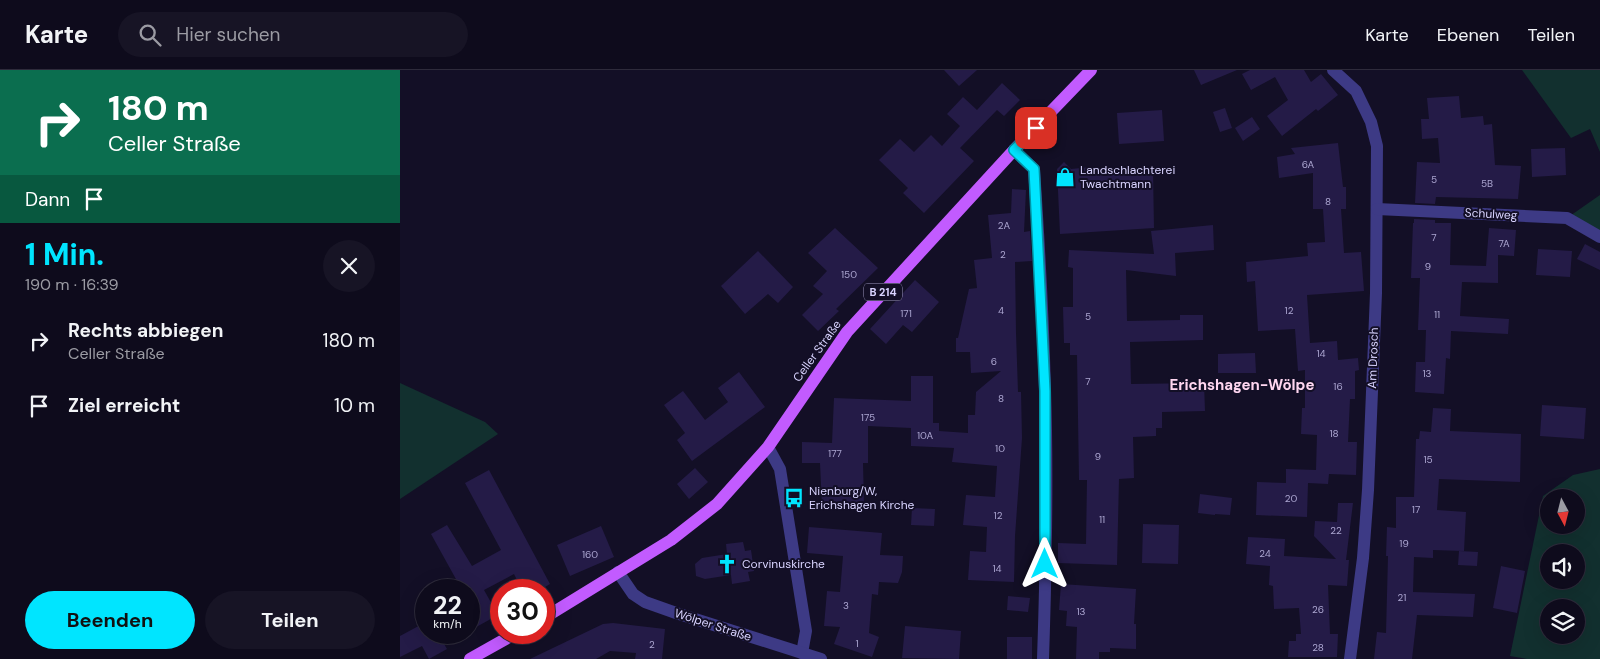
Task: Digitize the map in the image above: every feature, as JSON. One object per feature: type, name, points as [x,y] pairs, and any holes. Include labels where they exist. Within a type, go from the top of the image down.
[{"type":"main road","name":"Celler Straße","points":[[555,611],[671,540],[717,504],[768,447],[806,388],[846,332],[1014,150],[1091,70]]},
{"type":"main road","points":[[470,659],[497,644]]},
{"type":"street","name":"Am Drosch","points":[[1333,70],[1356,91],[1371,122],[1377,146],[1377,209],[1368,490],[1363,558],[1350,659]]},
{"type":"street","points":[[1014,150],[1034,169],[1041,282],[1045,391],[1043,659]]},
{"type":"street","name":"Schulweg","points":[[1377,209],[1568,218],[1600,237]]},
{"type":"street","points":[[768,447],[780,469],[806,631],[802,653]]},
{"type":"street","name":"Wölper Straße","points":[[618,572],[633,594],[645,602],[821,659]]},
{"type":"green space","points":[[1522,70],[1600,70],[1600,152],[1590,129],[1571,138]]},
{"type":"green space","points":[[1600,195],[1600,237],[1567,218]]},
{"type":"green space","points":[[400,383],[485,422],[498,434],[400,499]]},
{"type":"green space","points":[[1600,469],[1600,659],[1527,659],[1510,656],[1540,511],[1540,534],[1585,534],[1585,489],[1553,489],[1573,475]]},
{"type":"building","points":[[944,70],[977,70],[959,86]]},
{"type":"building","points":[[1194,70],[1237,70],[1201,85]]},
{"type":"building","points":[[1250,70],[1304,70],[1311,82],[1321,74],[1338,95],[1318,111],[1316,109],[1282,136],[1267,116],[1288,100],[1275,77],[1251,90],[1242,74]]},
{"type":"building","points":[[1002,83],[1020,100],[1004,116],[997,110],[960,148],[974,161],[924,213],[903,193],[908,188],[879,160],[900,139],[914,152],[931,135],[942,146],[960,126],[947,114],[963,97],[977,110]]},
{"type":"building","points":[[1459,96],[1461,118],[1483,116],[1484,125],[1492,124],[1495,165],[1521,166],[1518,199],[1436,197],[1435,204],[1415,203],[1417,162],[1440,163],[1438,138],[1422,139],[1421,119],[1429,119],[1427,98]]},
{"type":"building","points":[[1225,108],[1232,128],[1220,132],[1213,112]]},
{"type":"building","points":[[1162,110],[1164,141],[1119,144],[1117,113]]},
{"type":"building","points":[[1252,117],[1260,129],[1243,141],[1235,128]]},
{"type":"building","points":[[1338,143],[1343,187],[1346,187],[1346,209],[1341,209],[1344,253],[1361,252],[1364,291],[1307,295],[1310,343],[1337,341],[1338,360],[1358,358],[1359,370],[1355,371],[1355,399],[1350,399],[1348,442],[1357,442],[1356,475],[1329,474],[1328,484],[1308,483],[1307,517],[1256,515],[1257,482],[1286,483],[1286,469],[1316,470],[1317,435],[1301,434],[1302,408],[1305,408],[1305,370],[1298,371],[1295,329],[1258,331],[1255,281],[1247,282],[1246,262],[1308,256],[1307,243],[1325,242],[1323,209],[1313,209],[1313,173],[1279,178],[1277,157],[1295,154],[1291,148]]},
{"type":"building","points":[[1565,148],[1566,175],[1532,177],[1531,149]]},
{"type":"building","points":[[1064,162],[1071,169],[1091,167],[1091,171],[1120,169],[1121,172],[1153,171],[1154,228],[1060,234],[1057,169]]},
{"type":"building","points":[[1012,189],[1026,190],[1024,232],[1030,231],[1032,261],[1015,262],[1018,392],[1021,392],[1022,438],[1015,536],[1014,582],[968,580],[970,551],[986,552],[987,527],[963,525],[966,495],[995,497],[997,466],[952,462],[954,448],[911,446],[911,428],[868,426],[868,463],[863,463],[864,505],[822,506],[820,463],[802,463],[802,442],[832,443],[834,398],[911,401],[911,376],[933,376],[933,423],[939,423],[939,431],[968,433],[968,415],[975,415],[976,392],[1001,371],[971,373],[970,352],[956,352],[956,338],[958,338],[969,289],[977,288],[974,260],[992,258],[988,215],[1011,213]]},
{"type":"building","points":[[1414,219],[1435,220],[1435,223],[1451,223],[1450,265],[1486,266],[1489,228],[1516,230],[1514,256],[1498,255],[1498,283],[1462,282],[1460,316],[1509,319],[1508,334],[1451,331],[1450,359],[1446,358],[1444,394],[1415,392],[1416,362],[1425,362],[1426,330],[1418,330],[1420,278],[1411,278]]},
{"type":"building","points":[[1213,225],[1214,250],[1175,253],[1176,276],[1126,270],[1127,321],[1180,320],[1180,315],[1203,315],[1203,340],[1130,342],[1131,384],[1204,383],[1205,411],[1162,412],[1162,428],[1156,428],[1156,436],[1133,437],[1134,478],[1119,479],[1117,565],[1058,563],[1058,543],[1086,544],[1087,480],[1079,480],[1077,355],[1070,355],[1070,343],[1064,343],[1063,307],[1073,307],[1073,268],[1068,267],[1069,250],[1154,254],[1151,231]]},
{"type":"building","points":[[835,228],[878,268],[836,309],[839,311],[818,331],[802,315],[823,294],[813,286],[827,271],[808,253]]},
{"type":"building","points":[[1585,244],[1600,252],[1600,270],[1577,259]]},
{"type":"building","points":[[1538,249],[1572,251],[1570,277],[1536,275]]},
{"type":"building","points":[[758,251],[793,287],[778,303],[768,294],[745,314],[721,286]]},
{"type":"building","points":[[915,280],[939,302],[912,332],[903,325],[886,344],[870,329]]},
{"type":"building","points":[[1255,353],[1256,373],[1218,373],[1218,354]]},
{"type":"building","points":[[739,372],[765,407],[692,461],[677,440],[685,433],[664,405],[683,391],[705,420],[728,402],[718,388]]},
{"type":"building","points":[[1542,405],[1586,408],[1584,439],[1540,436]]},
{"type":"building","points":[[1433,408],[1451,409],[1450,431],[1521,434],[1520,482],[1439,479],[1437,510],[1466,512],[1464,551],[1433,550],[1433,558],[1414,557],[1413,592],[1475,594],[1473,617],[1417,615],[1412,659],[1374,659],[1377,632],[1386,633],[1387,527],[1396,528],[1396,497],[1414,497],[1416,439],[1419,439],[1420,431],[1431,432]]},
{"type":"building","points":[[695,468],[708,482],[689,499],[677,484]]},
{"type":"building","points":[[489,470],[547,579],[516,579],[514,574],[505,579],[490,579],[490,587],[484,590],[490,601],[490,619],[480,625],[480,579],[456,579],[431,534],[447,525],[472,566],[501,550],[465,483]]},
{"type":"building","points":[[1200,494],[1232,498],[1230,515],[1198,513]]},
{"type":"building","points":[[1338,503],[1353,503],[1346,560],[1349,560],[1347,586],[1328,585],[1330,634],[1338,634],[1337,657],[1288,657],[1289,641],[1296,641],[1296,634],[1301,634],[1299,608],[1274,609],[1273,586],[1269,585],[1270,566],[1246,564],[1248,537],[1285,539],[1284,556],[1336,559],[1314,536],[1315,521],[1337,522]]},
{"type":"building","points":[[912,508],[935,509],[934,526],[911,525]]},
{"type":"building","points":[[1143,524],[1179,525],[1178,564],[1142,563]]},
{"type":"building","points":[[601,526],[614,557],[570,576],[557,545]]},
{"type":"building","points":[[809,527],[882,533],[880,555],[903,556],[902,572],[898,583],[879,582],[878,595],[872,594],[869,633],[879,637],[872,657],[834,644],[840,627],[824,626],[827,591],[840,592],[843,556],[807,553]]},
{"type":"building","points":[[743,542],[745,551],[751,550],[754,571],[748,572],[750,581],[732,584],[731,575],[705,579],[696,576],[695,564],[702,558],[727,554],[726,544]]},
{"type":"building","points":[[1459,551],[1478,552],[1477,566],[1458,565]]},
{"type":"building","points":[[1501,566],[1525,571],[1517,613],[1493,608]]},
{"type":"building","points":[[1061,584],[1136,589],[1134,624],[1136,624],[1136,649],[1110,648],[1110,652],[1099,652],[1099,659],[1076,659],[1077,627],[1066,626],[1067,611],[1059,610]]},
{"type":"building","points":[[1008,596],[1030,598],[1028,612],[1007,610]]},
{"type":"building","points":[[613,623],[665,629],[662,659],[635,659],[636,653],[610,651],[596,659],[530,659],[603,624]]},
{"type":"building","points":[[905,626],[961,631],[959,659],[902,658]]},
{"type":"building","points":[[415,628],[415,644],[444,644],[447,649],[429,659],[422,646],[400,657],[400,636]]},
{"type":"building","points":[[1007,637],[1032,637],[1032,659],[1007,659]]},
{"type":"place","name":"Landschlachterei Twachtmann","points":[[1065,177]]},
{"type":"place","name":"Nienburg/W, Erichshagen Kirche","points":[[794,498]]},
{"type":"place","name":"Corvinuskirche","points":[[727,564]]},
{"type":"district","name":"Erichshagen-Wölpe","points":[[1242,385]]},
{"type":"route","points":[[1036,128],[1014,150],[1034,169],[1045,391],[1045,564]]}]
